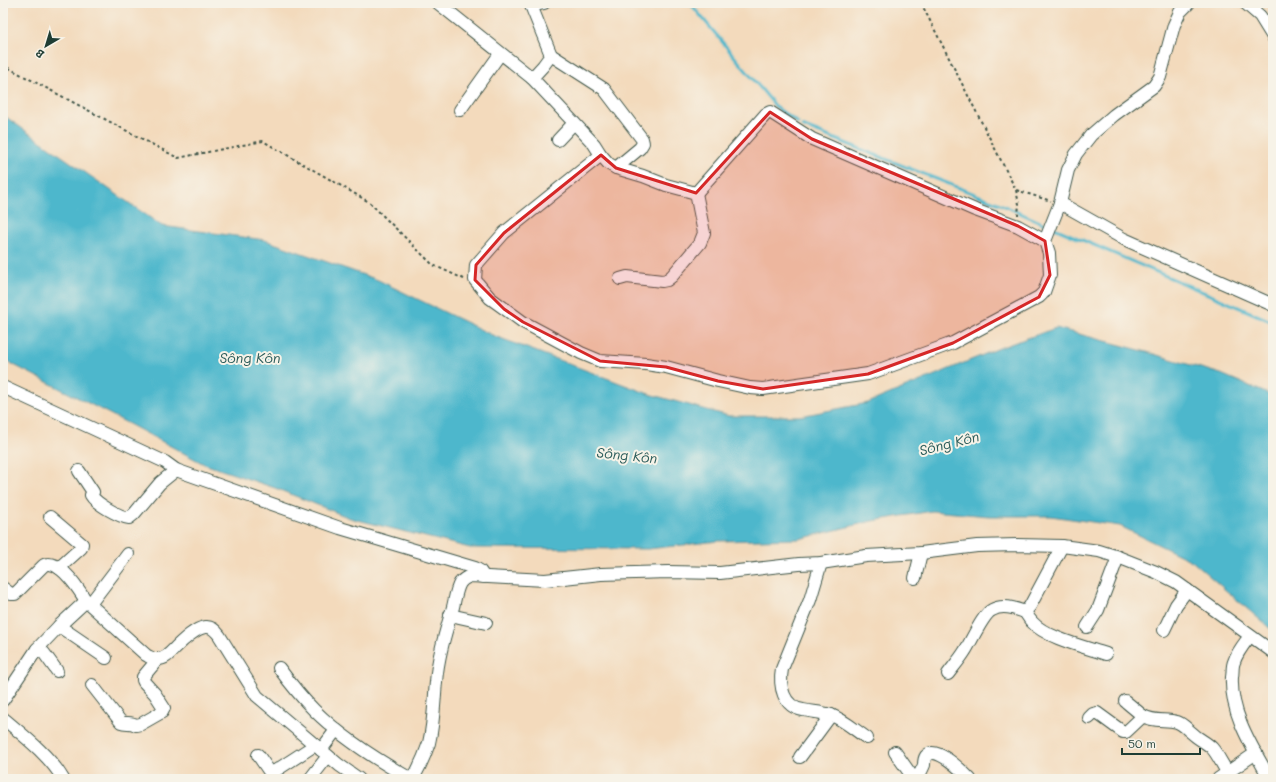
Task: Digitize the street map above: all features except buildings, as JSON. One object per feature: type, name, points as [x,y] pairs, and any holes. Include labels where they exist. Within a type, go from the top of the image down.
[{"type":"street","points":[[438,3],[532,78],[594,144],[609,164],[616,168],[666,185],[696,193]]},
{"type":"street","points":[[544,3],[531,4],[551,55],[604,89],[642,139],[643,143],[640,148],[616,168]]},
{"type":"street","points":[[601,155],[504,233],[476,265],[475,280],[490,298],[523,322],[580,353],[600,361],[666,367],[718,381],[750,388],[763,389],[868,374],[959,339],[1039,297],[1044,292],[1050,275],[1049,253],[1046,238],[1060,203],[1068,170],[1076,154],[1091,135],[1114,115],[1154,86],[1160,77],[1174,25],[1180,12],[1189,3]]},
{"type":"street","points":[[1245,3],[1260,16],[1273,37]]},
{"type":"street","points":[[460,110],[500,54]]},
{"type":"street","points":[[532,78],[551,55]]},
{"type":"street","points":[[696,193],[766,114],[770,112],[812,139],[975,210],[1046,238]]},
{"type":"street","points":[[558,140],[574,123]]},
{"type":"street","points":[[620,278],[627,277],[662,281],[667,280],[672,276],[700,243],[704,233],[696,193]]},
{"type":"street","points":[[1060,203],[1124,239],[1273,305]]},
{"type":"street","points":[[3,387],[165,462],[176,470],[340,528],[475,568],[480,571],[484,577]]},
{"type":"street","points":[[79,471],[91,487],[91,495],[96,501],[124,518],[129,518],[160,482],[176,470]]},
{"type":"street","points":[[50,517],[82,544],[81,548],[59,568]]},
{"type":"street","points":[[279,668],[315,711],[336,730],[370,754],[412,779],[420,767],[429,743],[436,699],[436,682],[440,655],[450,615],[458,590],[464,578],[470,576],[545,580],[601,574],[668,572],[720,573],[821,563],[866,556],[921,553],[977,546],[1062,546],[1100,551],[1156,572],[1187,590],[1273,652]]},
{"type":"street","points":[[1025,612],[1030,606],[1062,546]]},
{"type":"street","points":[[915,578],[921,553]]},
{"type":"street","points":[[4,696],[37,649],[78,607],[88,603],[128,554]]},
{"type":"street","points":[[1087,627],[1098,610],[1118,557]]},
{"type":"street","points":[[821,563],[807,608],[782,669],[780,679],[783,694],[787,702],[793,707],[831,715],[840,719],[867,738]]},
{"type":"street","points":[[3,588],[11,594],[15,594],[43,566],[53,564],[78,586],[88,603],[146,655],[153,659],[158,659],[170,654],[177,646],[198,629],[206,626],[213,628],[224,642],[257,696],[321,750],[359,779]]},
{"type":"street","points":[[1164,630],[1176,605],[1187,590]]},
{"type":"street","points":[[948,674],[965,651],[985,616],[990,610],[1000,607],[1010,607],[1025,612],[1032,622],[1044,632],[1106,654]]},
{"type":"street","points":[[450,615],[486,623]]},
{"type":"street","points":[[59,626],[106,658]]},
{"type":"street","points":[[1250,636],[1243,645],[1234,662],[1232,685],[1239,718],[1270,779]]},
{"type":"street","points":[[37,649],[44,653],[57,671]]},
{"type":"street","points":[[92,685],[120,722],[133,723],[136,725],[141,724],[162,712],[164,708],[143,680],[158,659]]},
{"type":"street","points":[[1125,701],[1143,716],[1160,721],[1179,723],[1212,748],[1220,777],[1256,753]]},
{"type":"street","points":[[1089,718],[1093,714],[1097,713],[1123,732],[1126,732],[1143,716]]},
{"type":"street","points":[[800,757],[831,715]]},
{"type":"street","points":[[3,718],[30,741],[51,763],[63,779]]},
{"type":"street","points":[[310,779],[321,750],[336,730]]},
{"type":"street","points":[[258,755],[272,773],[321,750]]},
{"type":"street","points":[[895,752],[914,779]]},
{"type":"street","points":[[917,779],[924,765],[926,756],[933,753],[943,756],[957,766],[970,779]]},
{"type":"path","points":[[922,3],[1016,190],[1019,204],[1018,218]]},
{"type":"path","points":[[3,65],[178,158],[263,141],[370,202],[433,265],[481,287]]},
{"type":"path","points":[[1016,190],[1060,203]]},
{"type":"highlighted area","points":[[770,112],[812,139],[1018,226],[1045,241],[1050,275],[1039,297],[953,343],[868,374],[763,389],[718,381],[666,367],[600,361],[523,322],[504,309],[475,280],[476,265],[504,233],[601,155],[616,168],[696,193]]},
{"type":"water","name":"Sông Kôn","points":[[3,115],[162,226],[265,240],[378,280],[492,335],[649,394],[729,416],[800,416],[868,403],[1002,347],[1056,328],[1147,352],[1221,374],[1273,396],[1273,631],[1192,561],[1120,526],[1051,516],[989,516],[932,511],[872,521],[799,539],[718,541],[648,549],[470,548],[350,518],[275,488],[204,464],[3,358]]},
{"type":"waterway","points":[[690,3],[777,108],[798,123]]},
{"type":"waterway","points":[[802,126],[1000,204],[1047,225]]},
{"type":"waterway","points":[[1052,227],[1273,322]]}]
